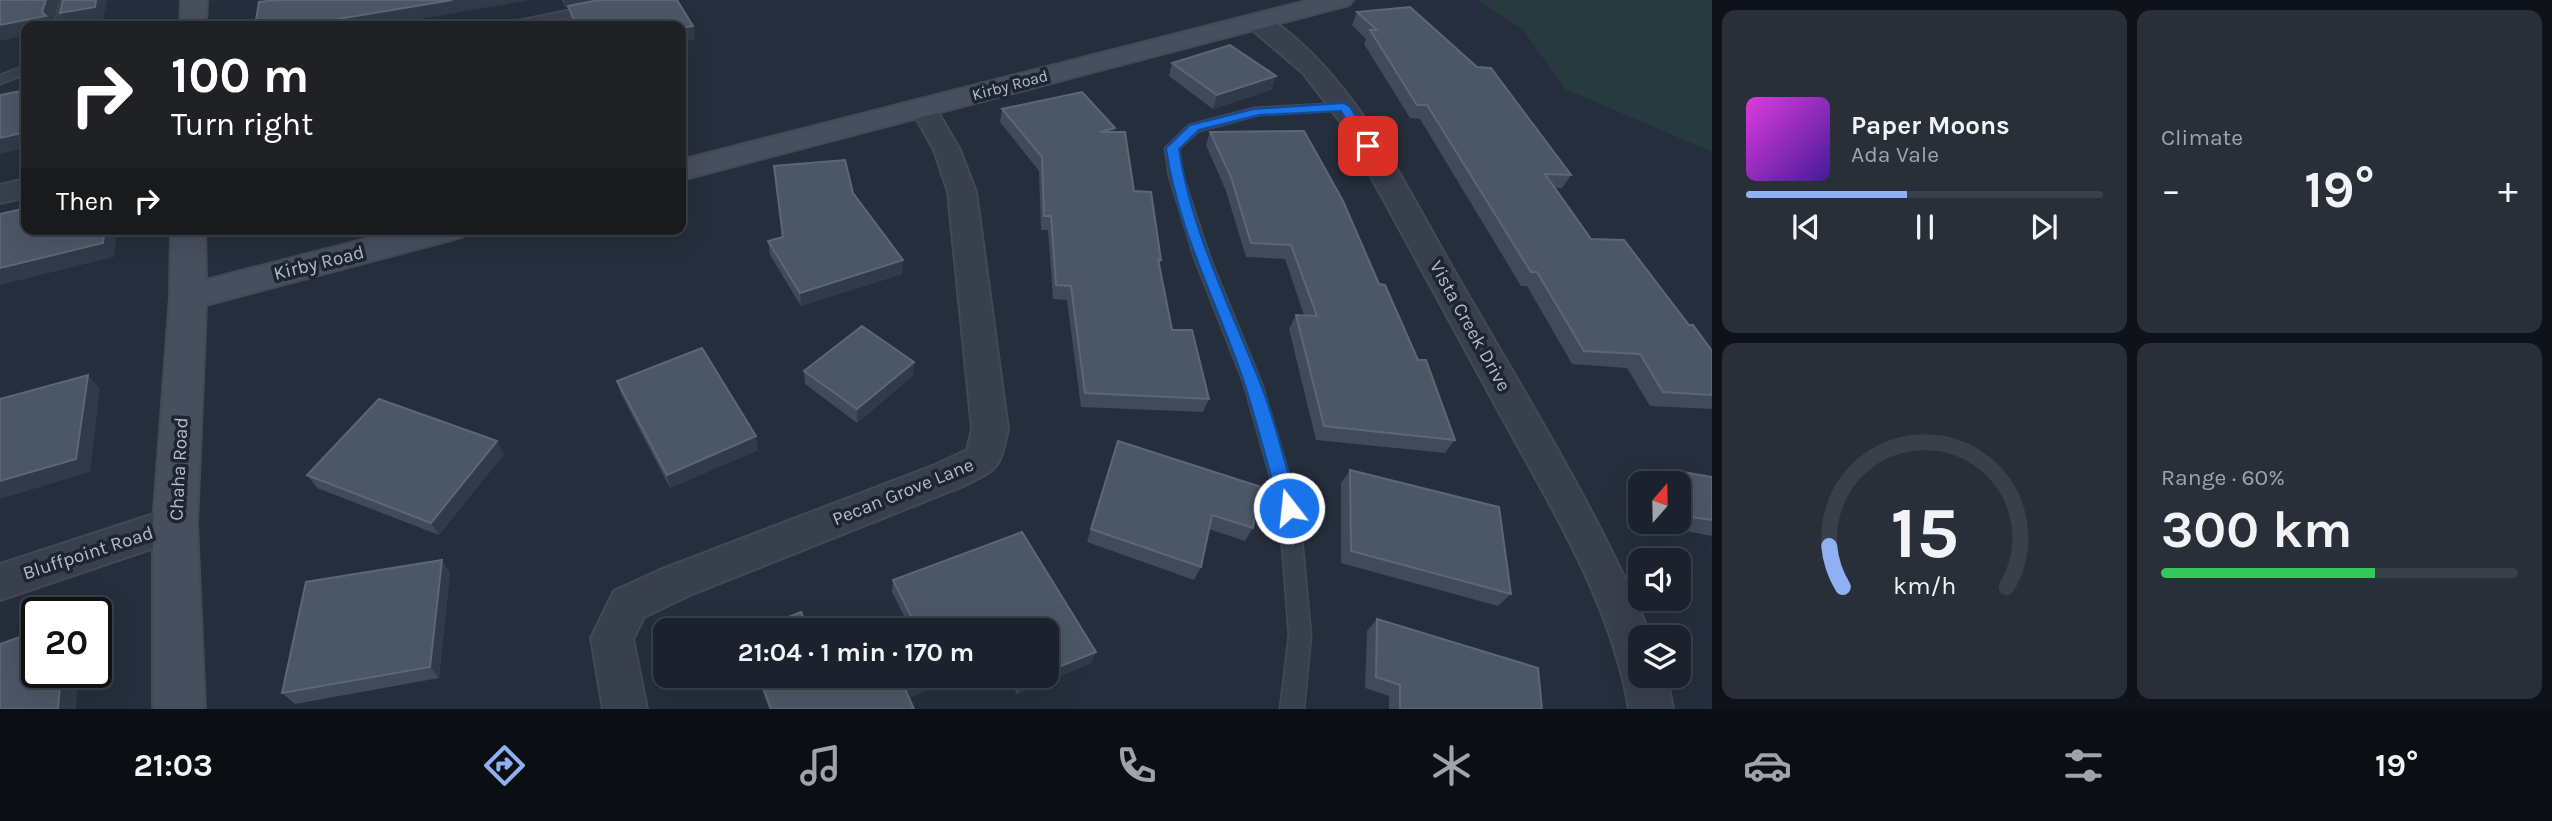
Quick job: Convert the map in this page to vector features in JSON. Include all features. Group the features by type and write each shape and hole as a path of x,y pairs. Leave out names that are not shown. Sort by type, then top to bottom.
{"street":[{"path":"193,21 194,0"},
{"name":"Kirby Road","path":"686,169 1340,0"},
{"name":"Vista Creek Drive","path":"1256,21 1299,53 1329,85 1344,107 1425,243 1564,495 1608,582 1628,632"},
{"name":"Pecan Grove Lane","path":"625,709 612,638 629,604 676,582 948,476 983,459 990,429 962,192 947,150 923,107"},
{"path":"0,194 21,189"},
{"name":"Chaha Road","path":"178,709 176,524 188,297 188,235"},
{"name":"Kirby Road","path":"188,297 427,235"},
{"name":"Bluffpoint Road","path":"0,582 176,524"},
{"path":"1647,688 1651,709"}],"lane":[{"path":"61,21 66,0"},
{"path":"534,21 637,0"},
{"path":"0,79 21,71"},
{"path":"1292,709 1300,635 1289,508 1253,384 1203,260 1176,176 1172,148 1195,128 1259,111 1344,107"}],"shaded area":[{"path":"1477,0 1712,0 1712,152 1565,89 1523,30"}],"building":[{"path":"0,0 46,0 42,12 46,16 0,25"},
{"path":"63,0 96,0 95,7 60,13"},
{"path":"452,0 339,21 256,21 259,2"},
{"path":"599,0 677,0 693,26 686,27 686,21 575,21 568,6"},
{"path":"1410,7 1477,67 1491,68 1571,175 1545,174 1591,239 1624,240 1689,325 1693,325 1712,351 1712,395 1663,392 1640,354 1584,351 1537,272 1531,272 1427,105 1417,105 1370,30 1377,30 1357,12"},
{"path":"1230,45 1276,76 1217,95 1172,63"},
{"path":"21,91 21,133 0,138 0,95"},
{"path":"1082,92 1115,128 1100,132 1125,132 1134,191 1151,192 1161,260 1158,259 1172,330 1192,330 1209,399 1085,393 1071,286 1056,285 1051,216 1044,216 1042,157 1002,109"},
{"path":"1304,131 1343,201 1379,284 1385,285 1418,360 1426,360 1455,440 1324,426 1296,315 1317,316 1291,245 1251,243 1231,177 1210,132"},
{"path":"845,160 853,193 903,260 800,293 768,241 783,237 774,166"},
{"path":"21,209 21,235 104,235 103,243 0,268 0,214"},
{"path":"862,326 914,362 857,409 804,371"},
{"path":"702,348 756,436 667,475 617,381"},
{"path":"88,375 76,459 0,481 0,399"},
{"path":"379,399 497,441 431,523 307,475"},
{"path":"1118,441 1261,487 1253,528 1212,515 1201,567 1091,529"},
{"path":"1350,470 1499,507 1511,594 1351,551"},
{"path":"1691,473 1712,477 1712,520 1691,517"},
{"path":"1022,532 1096,652 1059,667 1059,618 912,618 893,580"},
{"path":"442,560 430,667 282,693 306,582"},
{"path":"801,612 804,618 786,618"},
{"path":"1377,619 1538,668 1542,709 1400,709 1400,685 1376,677"},
{"path":"21,637 21,688 60,688 58,709 0,709 0,644"},
{"path":"763,688 908,688 905,689 914,709 771,709"}],"route":[{"path":"1289,508 1253,384 1203,260 1176,176 1172,148 1195,128 1259,111 1344,107 1368,146"}]}
